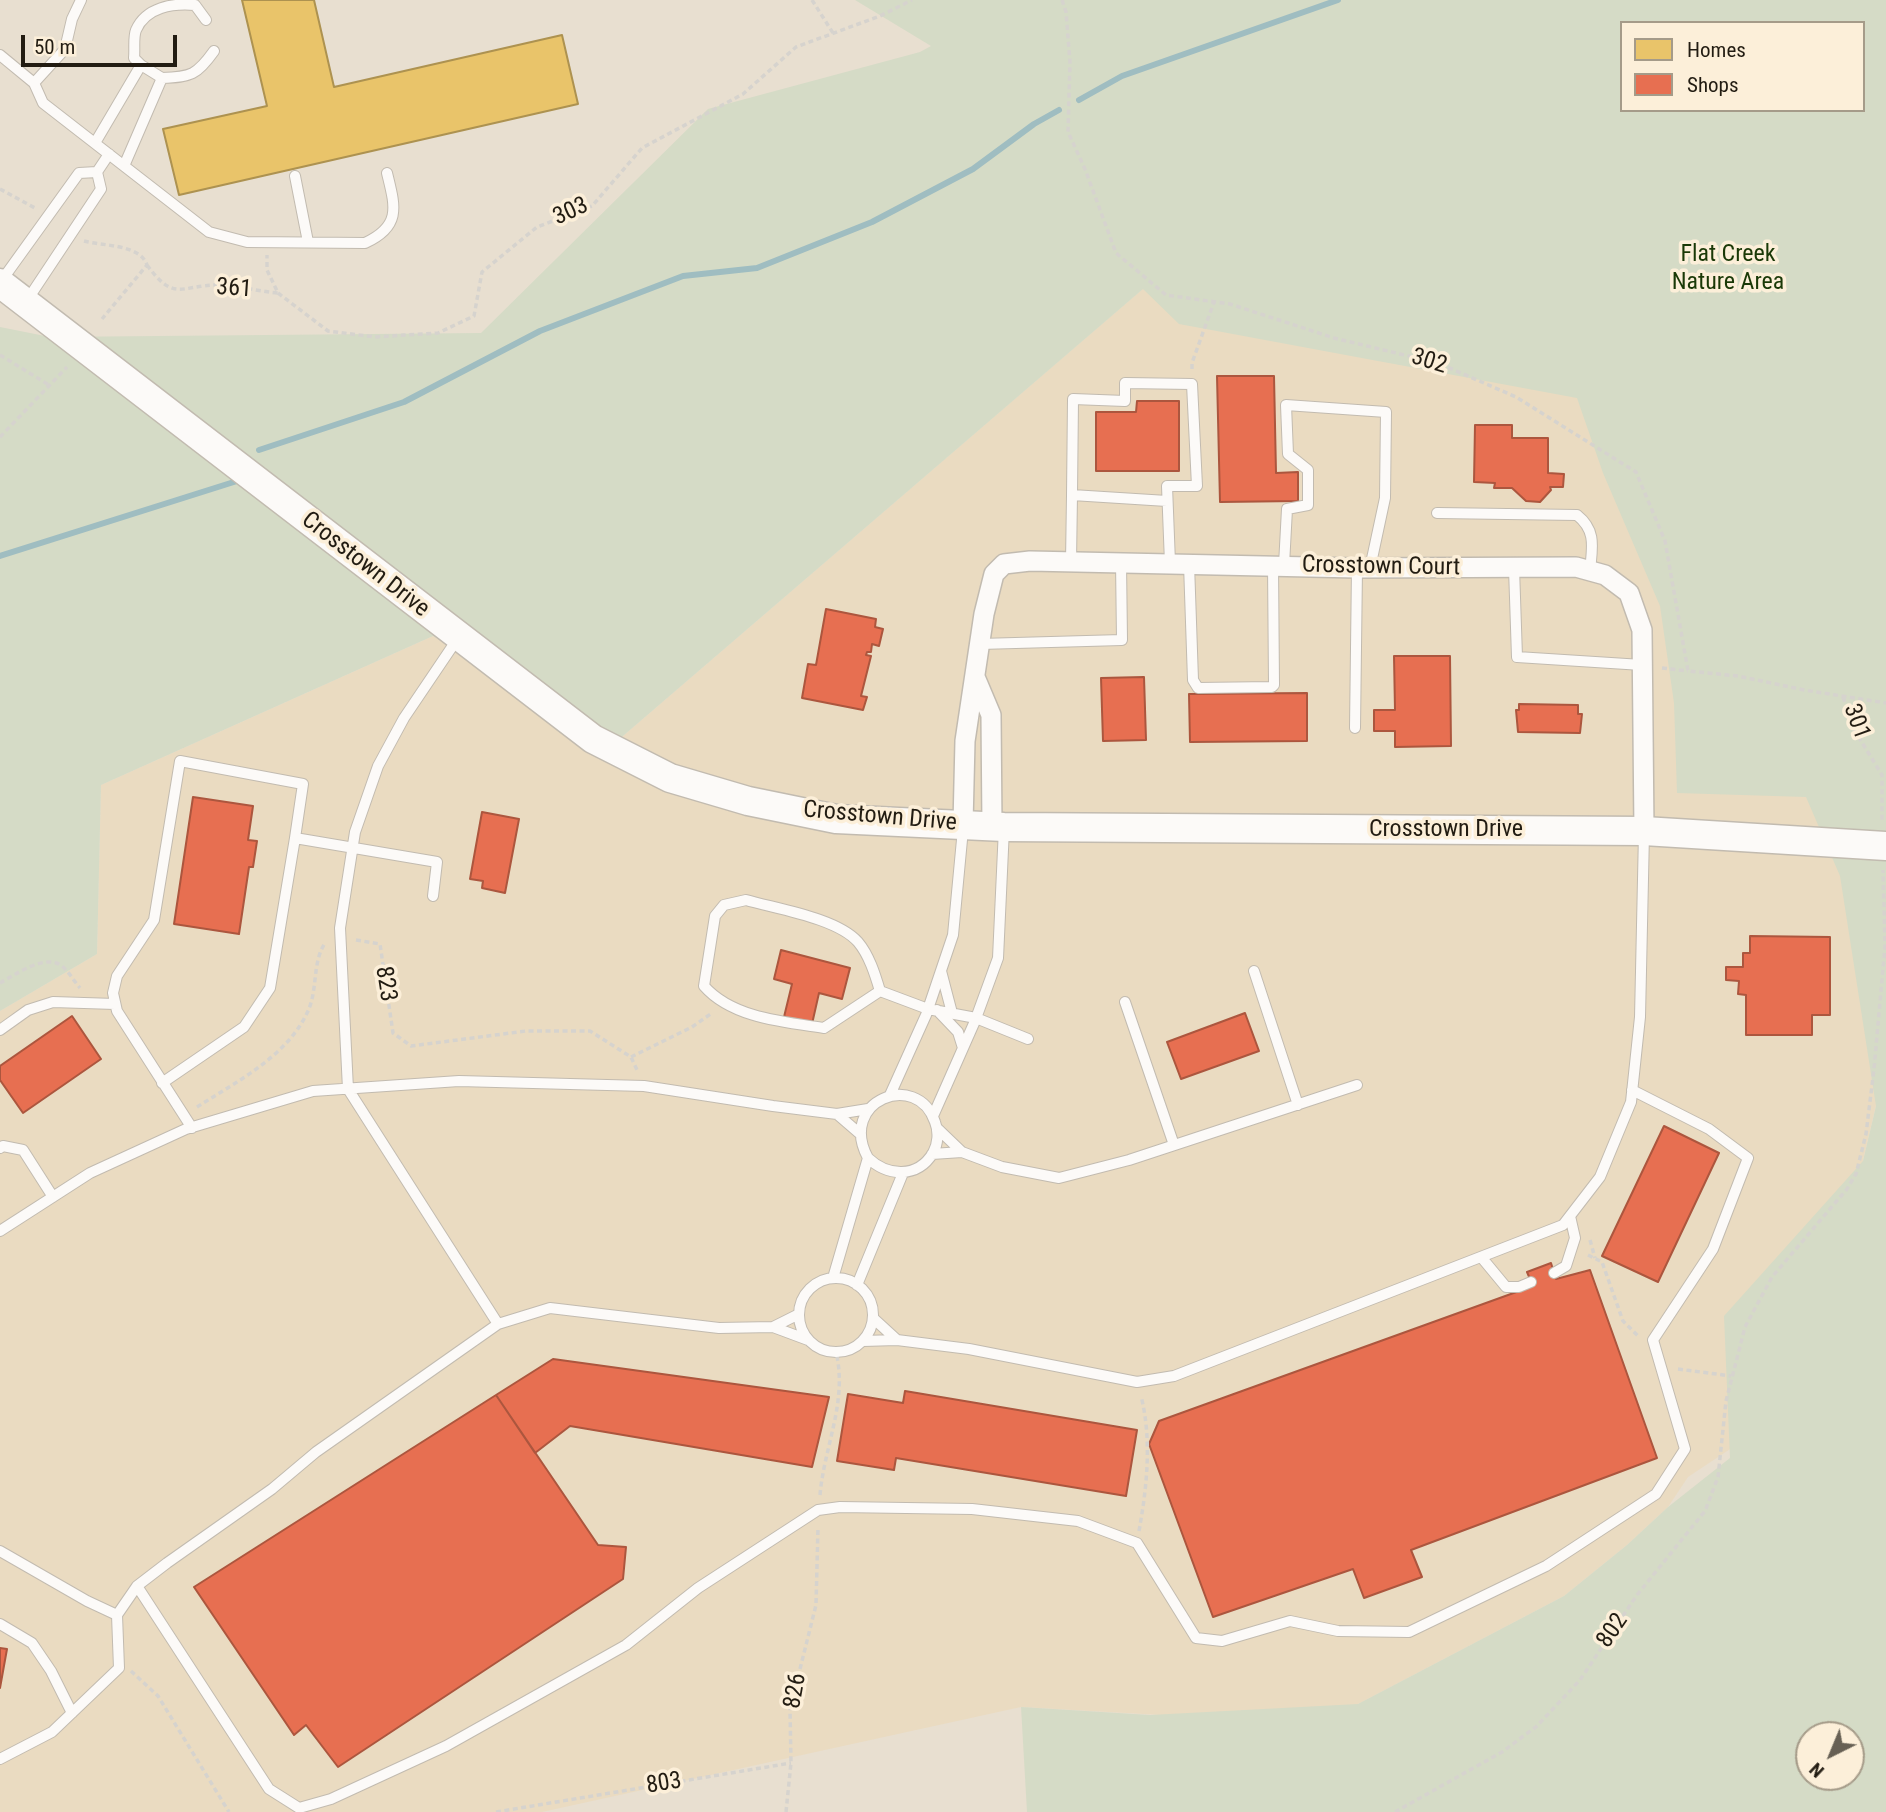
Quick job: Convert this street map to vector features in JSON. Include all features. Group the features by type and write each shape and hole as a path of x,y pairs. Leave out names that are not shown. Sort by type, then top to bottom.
{"street":[{"name":"Crosstown Drive","path":"0,282 593,740 670,778 748,801 836,819 998,827 1644,831 1884,846"},
{"name":"Crosstown Court","path":"963,824 965,741 994,574 1004,564 1030,561 1363,568 1576,567 1605,575 1629,593 1642,630 1644,831"},
{"path":"975,676 991,715 998,827"}],"lane":[{"path":"34,83 65,49 72,19 81,0"},
{"path":"206,20 194,2 174,3 149,13 135,30 134,58 162,78 189,77 203,66 214,51"},
{"path":"0,55 34,83 43,103 209,232 247,242 365,243 383,234 396,209 387,173"},
{"path":"95,143 141,65"},
{"path":"124,166 162,78"},
{"path":"0,282 79,173 97,172 110,155"},
{"path":"26,302 102,189 97,172"},
{"path":"295,176 308,242"},
{"path":"1071,562 1073,399 1125,401 1125,383 1192,384 1197,486 1167,486 1167,501 1180,564 1193,680 1198,688 1272,687 1279,565 1287,509 1308,505 1308,470 1289,454 1286,405 1386,412 1385,498 1363,568 1355,728"},
{"path":"1072,495 1167,501"},
{"path":"1437,513 1577,515 1588,524 1592,540 1590,571"},
{"path":"980,644 1122,639 1121,562"},
{"path":"1514,568 1517,657 1643,665"},
{"path":"458,638 404,718 378,766 355,832 340,937 348,1088 498,1324"},
{"path":"162,1083 244,1027 270,988 303,784 180,761 154,920 117,976 113,993 117,1011 162,1083 192,1128"},
{"path":"890,1096 933,1009 941,970 953,935 963,824"},
{"path":"933,1116 976,1018 998,958 998,827"},
{"path":"863,1341 897,1340 969,1349 1137,1382 1174,1376 1563,1225 1600,1177 1631,1102 1640,1017 1644,831"},
{"path":"295,838 437,862 433,896"},
{"path":"746,900 839,926 858,942 871,964 880,991 824,1028 777,1021 724,1004 704,986 715,916 724,905 746,900"},
{"path":"941,970 952,1013"},
{"path":"1254,971 1298,1105"},
{"path":"880,991 933,1009 976,1018 1028,1039"},
{"path":"0,1030 28,1010 53,1002 115,1004"},
{"path":"1125,1002 1174,1145"},
{"path":"933,1009 958,1032 963,1048"},
{"path":"0,1231 90,1173 192,1128 313,1091 459,1081 644,1086 837,1114 868,1109"},
{"path":"937,1128 962,1152 1002,1167 1059,1178 1174,1145 1357,1085"},
{"path":"137,1586 269,1789 299,1808 331,1799 446,1746 626,1646 698,1588 818,1510 840,1507 984,1510 1078,1521 1137,1543 1196,1638 1222,1641 1290,1621 1338,1631 1409,1632 1546,1566 1656,1494 1685,1449 1653,1340 1713,1249 1748,1158 1709,1129 1632,1090"},
{"path":"890,1096 915,1098 926,1105 937,1128 936,1146 932,1154 925,1163 903,1173 877,1167 861,1146 859,1133 868,1109 878,1100 890,1096"},
{"path":"837,1114 859,1133"},
{"path":"1,1145 23,1150 53,1197"},
{"path":"932,1154 962,1152"},
{"path":"833,1278 868,1158"},
{"path":"858,1285 903,1173"},
{"path":"1554,1273 1566,1266 1570,1255 1574,1238 1570,1216"},
{"path":"1482,1258 1506,1287 1519,1287 1531,1282"},
{"path":"0,1759 51,1732 119,1668 117,1615 137,1586 272,1489 316,1452 498,1324 550,1308 719,1328 773,1327 808,1340 826,1351 836,1352 855,1347 870,1331 872,1306 858,1285 846,1279 833,1278 822,1280 806,1294 799,1314 808,1340"},
{"path":"773,1327 799,1314"},
{"path":"873,1318 897,1340"},
{"path":"0,1551 86,1601 117,1615"},
{"path":"0,1624 32,1643 51,1671 72,1713"}],"path":[{"path":"812,0 833,33"},
{"name":"303","path":"278,293 327,331 374,337 438,333 474,317 482,272 537,227 592,206 642,148 743,94 796,47 880,16 912,0"},
{"name":"302","path":"1062,0 1066,12 1070,62 1068,132 1085,169 1116,253 1166,295 1230,304 1334,338 1438,363 1516,397 1636,472 1665,541 1688,671"},
{"path":"0,188 47,216"},
{"name":"361","path":"70,236 102,246 133,250 145,258 160,283 181,291 218,285 278,293"},
{"name":"361","path":"266,242 267,271 278,293"},
{"path":"102,319 147,265"},
{"path":"1192,384 1192,363 1214,302"},
{"path":"0,355 50,386"},
{"path":"0,437 67,367"},
{"path":"1643,665 1738,676 1843,697"},
{"name":"301","path":"1884,846 1882,775 1855,731 1843,697 1886,704"},
{"name":"802","path":"1395,1812 1502,1752 1537,1726 1580,1680 1637,1595 1705,1511 1718,1477 1731,1377 1745,1327 1772,1277 1847,1189 1856,1174 1866,1134 1885,946 1884,846"},
{"path":"184,1115 245,1077 277,1053 308,1012 315,985 317,959 324,943 340,937"},
{"name":"823","path":"340,937 380,944 393,1033 411,1046 526,1031 590,1031 631,1057"},
{"path":"0,983 34,966 51,962 61,965 93,1004"},
{"path":"644,1086 631,1057 692,1027 724,1004"},
{"path":"1588,1255 1602,1262 1623,1321 1659,1361 1677,1368 1731,1377"},
{"name":"826","path":"786,1812 791,1763 790,1709 816,1605 818,1510 836,1414 840,1369 836,1352"},
{"path":"1137,1382 1147,1419 1145,1498 1137,1543"},
{"path":"119,1668 130,1670 158,1696 229,1812"},
{"name":"803","path":"496,1812 791,1763"}],"shaded area":[{"path":"1216,226 1600,360 1886,762 1886,1063 1807,1398 1688,1477 1668,1507 1627,1545 1564,1596 1320,1724 1021,1707 542,1812 0,1812 0,1011 97,954 101,785 433,636 616,742"}],"green space":[{"name":"Flat Creek Nature Area","path":"855,0 1886,0 1886,1812 1027,1812 1021,1707 1150,1715 1358,1704 1564,1596 1730,1458 1724,1316 1863,1161 1876,1106 1840,876 1806,797 1677,793 1674,703 1660,606 1603,473 1577,398 1179,324 1143,289 616,742 433,636 101,785 97,954 0,1011 0,327 50,337 481,333 708,109 920,52 931,46"}],"building: Homes":[{"path":"242,0 314,0 334,87 562,35 578,104 179,195 163,129 267,106"}],"building: Shops":[{"path":"1217,376 1274,376 1276,473 1298,472 1298,501 1220,502"},
{"path":"1137,401 1179,401 1179,471 1096,471 1096,412 1136,412"},
{"path":"1475,425 1512,425 1512,438 1548,438 1548,473 1564,474 1563,487 1550,487 1551,490 1540,502 1526,501 1512,488 1494,488 1495,483 1474,482"},
{"path":"826,609 876,619 875,627 883,629 879,646 872,644 871,652 866,655 871,656 861,696 867,697 863,710 802,698 808,664 816,665"},
{"path":"1394,656 1450,656 1451,746 1395,747 1395,731 1374,731 1374,710 1395,710"},
{"path":"1144,677 1146,740 1103,741 1101,678"},
{"path":"1307,693 1307,741 1190,742 1189,694"},
{"path":"1519,704 1578,705 1578,714 1582,714 1580,733 1518,732 1516,710 1519,710"},
{"path":"193,797 253,806 248,840 257,841 253,867 249,867 239,934 174,924"},
{"path":"482,812 519,819 505,893 482,888 483,881 470,879"},
{"path":"1750,936 1830,937 1830,1015 1812,1015 1812,1035 1746,1035 1746,995 1738,994 1739,981 1726,980 1726,967 1743,967 1743,953 1750,953"},
{"path":"781,950 850,968 842,999 819,993 812,1024 784,1017 792,984 774,979"},
{"path":"1245,1013 1259,1051 1181,1079 1167,1042"},
{"path":"72,1016 101,1059 23,1113 0,1080 0,1066"},
{"path":"1664,1126 1719,1153 1658,1282 1602,1256"},
{"path":"1551,1263 1556,1279 1590,1270 1657,1458 1411,1550 1422,1577 1364,1598 1353,1569 1213,1617 1149,1444 1159,1421 1533,1286 1527,1272"},
{"path":"553,1359 829,1397 812,1467 570,1426 535,1453 496,1395"},
{"path":"905,1391 1137,1430 1126,1496 896,1458 894,1470 837,1461 848,1394 903,1403"},
{"path":"496,1395 598,1545 626,1547 623,1579 338,1767 306,1725 294,1735 194,1587"},
{"path":"0,1648 7,1649 0,1688"}],"waterway":[{"path":"1079,100 1122,76 1338,0"},
{"path":"259,450 404,402 540,331 683,276 757,268 872,222 973,169 1034,124 1059,110"},
{"path":"0,556 237,481"}]}
